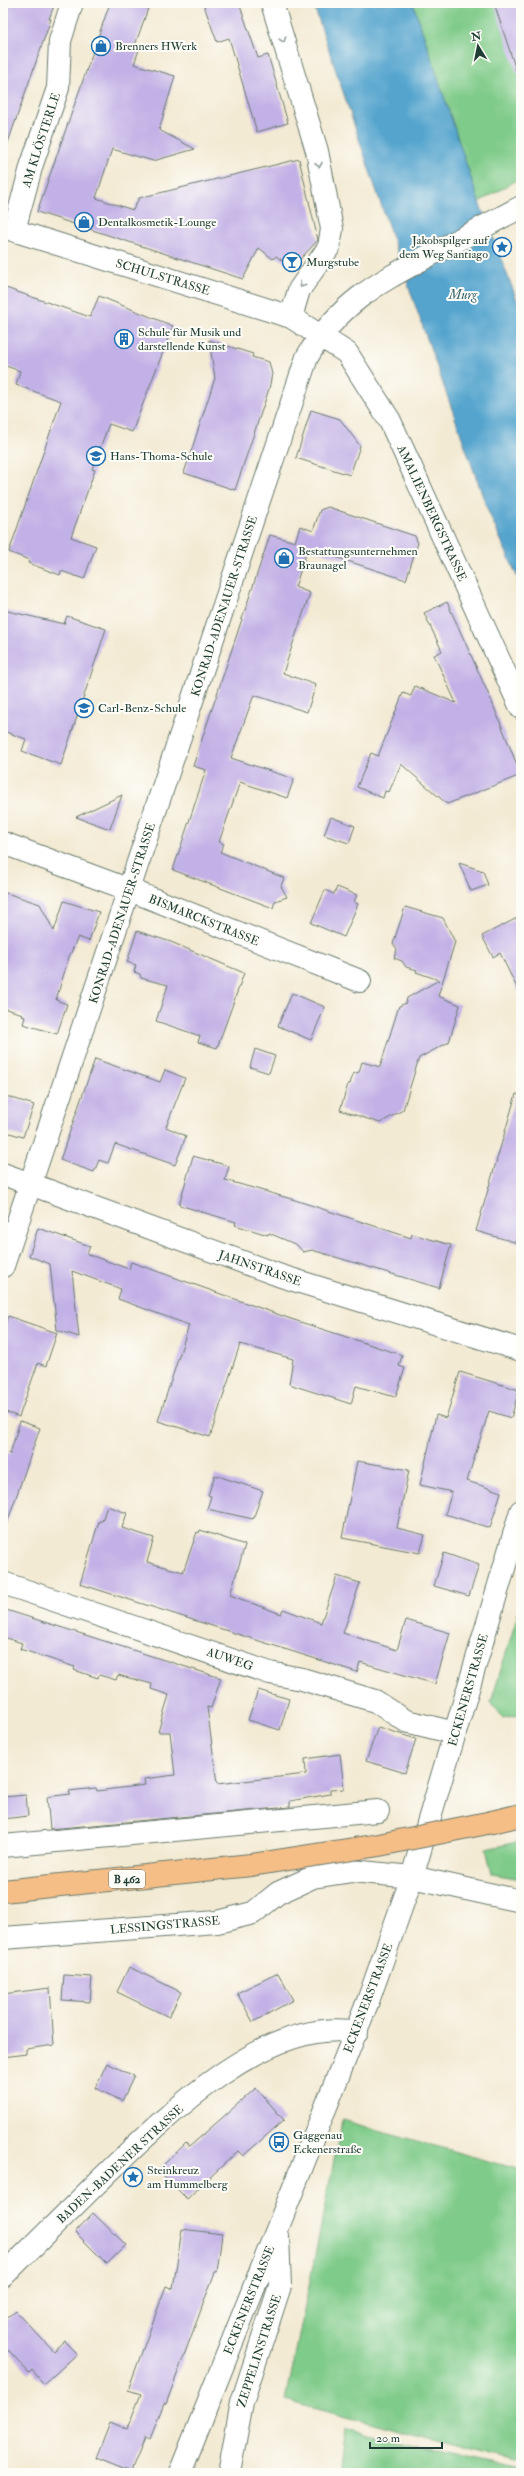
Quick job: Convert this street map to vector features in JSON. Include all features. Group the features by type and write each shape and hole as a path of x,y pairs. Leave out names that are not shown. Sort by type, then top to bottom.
{"main road":[{"name":"B 462","path":"3,1891 251,1865 379,1845 521,1815"}],"street":[{"name":"AM KLÖSTERLE","path":"8,229 58,88 60,41 72,3"},
{"path":"272,3 317,151 332,229 329,247 299,290 291,317"},
{"name":"KONRAD-ADENAUER-STRASSE","path":"3,1266 32,1184 307,357 319,336 344,310 373,286 521,207"},
{"name":"SCHULSTRASSE","path":"8,229 291,317 319,336"},
{"name":"AMALIENBERGSTRASSE","path":"319,336 347,353 380,403 521,708"},
{"name":"BISMARCKSTRASSE","path":"3,843 130,890 360,981"},
{"name":"JAHNSTRASSE","path":"3,1174 281,1276 521,1350"},
{"name":"ECKENERSTRASSE","path":"180,2473 357,2032 412,1877 521,1511"},
{"name":"AUWEG","path":"3,1583 270,1673 302,1678 375,1701 406,1721 456,1733"},
{"path":"3,1846 378,1811"},
{"name":"LESSINGSTRASSE","path":"3,1938 217,1922 253,1913 278,1893 313,1877 352,1871 412,1877 521,1901"},
{"name":"BADEN-BADENER STRASSE","path":"3,2276 164,2118 214,2078 267,2049 310,2032 338,2028 357,2032"},
{"name":"ZEPPELINSTRASSE","path":"229,2473 242,2402 280,2286 277,2229"}],"green space":[{"path":"413,3 521,3 521,178 479,202"},
{"path":"521,1604 521,1715 502,1718 491,1702"},
{"path":"521,1841 521,1879 492,1874 486,1849"},
{"path":"342,2120 521,2170 521,2463 286,2401"},
{"path":"345,2429 521,2470 521,2473 339,2473"}],"water":[{"name":"Murg","path":"313,3 413,3 479,202 521,310 521,585 488,511 413,299"}],"building":[{"path":"3,3 55,3 49,19 51,19 6,148 3,147"},
{"path":"110,3 150,3 134,48 139,50 134,64 175,76 159,130 195,149 153,161 112,149 96,198 133,210 139,198 299,159 318,240 292,268 276,256 273,259 259,248 243,279 37,212"},
{"path":"203,3 239,3 258,58 268,55 288,123 257,132 229,38 217,42"},
{"path":"494,3 521,3 521,73 517,73"},
{"path":"3,287 90,317 99,296 173,326 132,432 109,424 92,469 95,470 71,537 96,546 84,579 61,571 60,575 28,563 29,560 9,552 61,401 16,385 20,371 3,365"},
{"path":"209,340 253,354 252,357 269,362 272,374 269,389 235,490 184,473 215,378"},
{"path":"311,410 340,419 360,446 350,475 296,458"},
{"path":"328,507 415,536 418,543 406,580 308,548 295,587 310,593 283,673 316,685 307,712 254,695 231,758 294,779 287,798 240,782 219,842 224,844 220,852 284,878 281,886 287,897 275,901 273,908 173,870 206,770 193,766 270,535 295,542 300,526 313,531 320,510"},
{"path":"447,602 492,702 521,775 447,804 401,764 389,792 385,791 383,798 357,787 371,753 378,756 403,693 411,696 415,686 456,703 434,655 442,651 424,613"},
{"path":"3,610 64,624 67,616 106,629 61,765 22,751 26,739 3,731"},
{"path":"122,795 110,829 76,817"},
{"path":"331,817 355,826 349,843 324,835"},
{"path":"459,863 483,871 488,885 471,891"},
{"path":"337,887 357,895 354,902 358,904 344,937 311,923 325,890 334,894"},
{"path":"3,892 40,904 54,931 64,901 99,912 89,941 78,937 69,957 56,1000 67,1004 57,1034 23,1024 25,1017 22,1016 23,1014 3,1008"},
{"path":"405,907 443,918 455,942 438,996 460,1005 449,1042 419,1058 403,1110 380,1123 340,1110 348,1084 350,1084 353,1074 359,1072 362,1062 380,1067 399,1006 406,1003 407,998 439,980 416,972 417,970 406,967 402,961 394,958 397,949 393,944"},
{"path":"521,916 521,996 500,953 493,957 482,936"},
{"path":"137,931 171,942 244,973 217,1048 198,1042 200,1036 156,1021 168,985 141,978 140,974 134,972 136,965 127,962"},
{"path":"292,993 325,1007 311,1040 278,1026"},
{"path":"255,1049 275,1056 269,1073 250,1067"},
{"path":"95,1059 160,1082 165,1070 185,1078 166,1127 186,1136 175,1165 115,1144 108,1163 99,1160 94,1172 60,1160"},
{"path":"516,1094 521,1095 521,1244 476,1231"},
{"path":"3,1095 34,1105 23,1137 3,1131"},
{"path":"193,1156 229,1166 225,1180 295,1200 411,1238 412,1234 451,1245 439,1288 312,1250 303,1252 297,1245 269,1233 268,1235 235,1225 236,1222 179,1205"},
{"path":"38,1228 90,1246 87,1254 129,1269 131,1262 291,1319 402,1355 399,1366 405,1368 395,1397 356,1386 351,1404 289,1384 293,1359 240,1344 210,1437 158,1421 189,1325 118,1299 121,1289 72,1271 79,1337 57,1330 50,1264 29,1256"},
{"path":"8,1316 57,1333 46,1366 38,1363 19,1417 3,1411 3,1330"},
{"path":"460,1372 519,1390 511,1418 489,1411 467,1481 501,1492 490,1528 445,1514 452,1492 420,1485 436,1415 446,1418"},
{"path":"20,1421 40,1428 7,1523 3,1523 3,1451 10,1454"},
{"path":"357,1461 409,1470 397,1528 425,1535 420,1553 342,1538"},
{"path":"215,1475 263,1491 253,1519 207,1509 211,1496 208,1495"},
{"path":"107,1506 127,1513 122,1528 154,1538 147,1562 183,1572 197,1532 199,1533 200,1530 245,1545 230,1595 281,1614 283,1609 321,1623 337,1576 360,1583 343,1633 397,1650 406,1620 450,1633 435,1684 360,1662 357,1672 80,1584 99,1521 102,1521"},
{"path":"444,1553 479,1565 469,1596 434,1586"},
{"path":"3,1609 221,1678 211,1708 207,1707 217,1784 306,1774 305,1759 340,1754 344,1789 330,1790 330,1794 290,1801 290,1807 50,1829 47,1797 70,1794 69,1791 96,1788 97,1791 145,1785 144,1779 175,1775 170,1732 158,1732 169,1695 151,1689 152,1684 118,1675 116,1680 99,1675 98,1678 74,1670 75,1667 20,1649 22,1643 3,1637"},
{"path":"258,1690 289,1699 280,1730 248,1720"},
{"path":"378,1727 416,1739 405,1773 366,1761"},
{"path":"26,1795 28,1816 3,1819 3,1797"},
{"path":"129,1967 181,1992 169,2017 117,1992"},
{"path":"278,1973 293,2000 253,2022 237,1993"},
{"path":"64,1975 92,1977 90,2002 62,2000"},
{"path":"50,1988 54,2045 26,2049 26,2054 3,2057 3,1994"},
{"path":"107,2063 134,2076 122,2101 95,2088"},
{"path":"256,2088 284,2120 243,2156 238,2151 187,2199 158,2170 186,2143 189,2147"},
{"path":"93,2213 126,2245 107,2264 75,2232"},
{"path":"182,2229 222,2234 217,2272 215,2272 166,2404 164,2403 150,2439 145,2437 131,2472 96,2458 110,2422 127,2429 141,2394 128,2390 166,2286 173,2289"},
{"path":"16,2311 53,2351 64,2341 77,2354 44,2384 32,2370 29,2373 3,2344 3,2322"}],"place":[{"name":"Brenners HWerk","path":"101,46"},
{"name":"Dentalkosmetik-Lounge","path":"84,222"},
{"name":"Jakobspilger auf dem Weg Santiago","path":"502,247"},
{"name":"Murgstube","path":"292,262"},
{"name":"Schule für Musik und darstellende Kunst","path":"124,339"},
{"name":"Hans-Thoma-Schule","path":"96,456"},
{"name":"Bestattungsunternehmen Braunagel","path":"284,558"},
{"name":"Carl-Benz-Schule","path":"84,708"},
{"name":"Gaggenau Eckenerstraße","path":"279,2142"},
{"name":"Steinkreuz am Hummelberg","path":"133,2177"}]}
